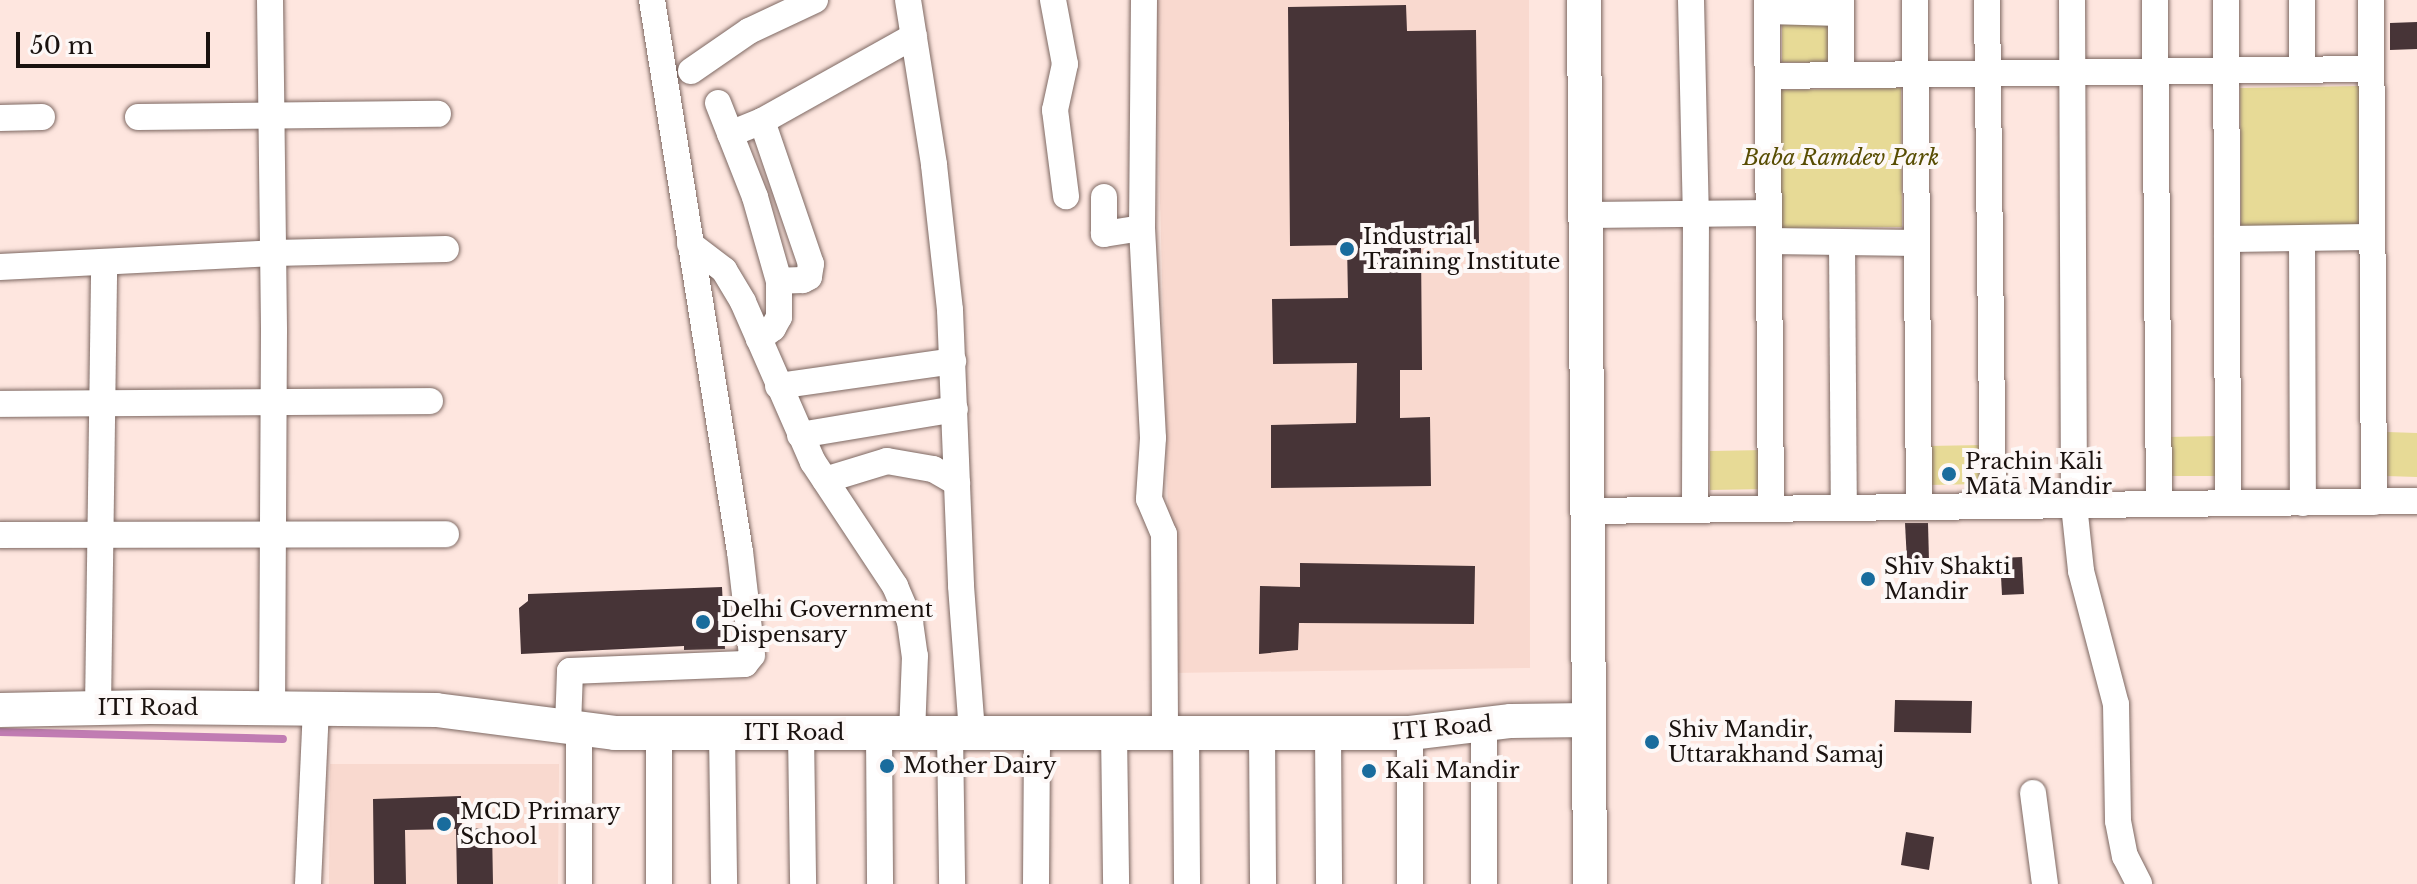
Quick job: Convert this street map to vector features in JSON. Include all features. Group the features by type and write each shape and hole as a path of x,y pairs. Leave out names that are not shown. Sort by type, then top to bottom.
{"street":[{"path":"270,0 274,253 272,708"},
{"path":"579,884 570,671 730,665 751,661 740,552 652,0"},
{"path":"691,71 749,31 815,0"},
{"path":"908,0 934,165 953,361 961,733 952,884"},
{"path":"1053,0 1065,64 1055,110 1066,196"},
{"path":"1144,0 1142,228 1153,438 1149,499 1164,534 1165,618 1187,884"},
{"path":"1584,0 1588,215 1586,511 1590,884"},
{"path":"1691,0 1696,213 1695,510"},
{"path":"1915,0 1919,507"},
{"path":"1987,0 1993,506"},
{"path":"2072,0 2074,505 2081,571 2116,704 2118,821 2125,856 2139,884"},
{"path":"2155,0 2159,504"},
{"path":"2226,0 2228,503"},
{"path":"2302,0 2302,70"},
{"path":"2371,0 2374,502"},
{"path":"1771,509 1767,5 1841,6 1841,75"},
{"path":"730,134 762,121 914,36"},
{"path":"1768,76 2371,69"},
{"path":"718,103 755,197 779,281 779,317 773,328 759,339"},
{"path":"138,117 438,114"},
{"path":"0,118 42,117"},
{"path":"762,121 811,264 809,277 779,281"},
{"path":"1104,197 1104,234 1142,228"},
{"path":"1588,215 1769,213"},
{"path":"2227,239 2372,237"},
{"path":"2302,238 2303,503"},
{"path":"1769,241 1917,243"},
{"path":"1842,243 1844,508"},
{"path":"690,244 712,257 724,270 743,302 800,435 825,480 895,586 910,622 915,656 896,733 880,884"},
{"path":"0,267 274,253 446,249"},
{"path":"98,708 104,263"},
{"path":"778,386 953,361"},
{"path":"0,404 430,401"},
{"path":"800,435 955,409"},
{"path":"825,480 887,461 933,469 957,483"},
{"path":"1586,511 2417,501"},
{"path":"0,535 446,534"},
{"path":"308,884 316,709"},
{"name":"ITI Road","path":"0,710 436,710 573,727 659,733 1410,733 1484,727 1511,721 1589,720"},
{"path":"1484,727 1484,884"},
{"path":"659,733 659,884"},
{"path":"722,733 724,884"},
{"path":"801,733 803,884"},
{"path":"1036,884 1037,733"},
{"path":"1114,733 1116,884"},
{"path":"1262,733 1263,884"},
{"path":"1328,733 1329,884"},
{"path":"1410,733 1410,884"},
{"path":"2033,793 2045,884"}],"shaded area":[{"name":"Industrial Training Institute","path":"1155,0 1529,0 1530,668 1172,673"},
{"name":"MCD Primary School","path":"330,764 559,764 558,884 329,884"}],"green space":[{"path":"1782,21 1832,22 1832,63 1782,62"},
{"path":"2361,86 2362,225 2241,227 2240,88"},
{"name":"Baba Ramdev Park","path":"1901,88 1902,227 1781,228 1780,90"},
{"path":"2387,432 2417,433 2417,477 2386,476"},
{"path":"2221,436 2221,476 2166,476 2165,437"},
{"path":"1983,445 1983,484 1928,485 1928,446"},
{"path":"1765,450 1765,489 1710,490 1710,451"}],"building":[{"path":"1406,5 1407,31 1476,30 1479,243 1421,244 1422,370 1400,370 1400,418 1430,417 1431,486 1271,488 1271,425 1356,423 1357,363 1273,364 1272,299 1348,298 1347,245 1290,246 1288,7"},
{"path":"2417,22 2417,49 2390,50 2390,23"},
{"path":"1905,523 1928,523 1929,561 1907,562"},
{"path":"2022,557 2024,594 2002,595 2000,558"},
{"path":"1300,563 1475,566 1474,624 1299,623 1298,650 1259,654 1260,586 1300,587"},
{"path":"722,587 725,649 684,650 684,646 521,654 519,608 528,601 528,594"},
{"path":"1895,700 1972,701 1971,733 1894,732"},
{"path":"461,796 462,829 492,828 493,884 457,884 456,829 405,830 406,884 374,884 373,799"},
{"path":"1906,832 1934,837 1929,870 1901,865"}],"waterway":[{"path":"0,732 283,739"}],"place":[{"name":"Industrial Training Institute","path":"1347,249"},
{"name":"Prachin Kāli Mātā Mandir","path":"1949,474"},
{"name":"Shiv Shakti Mandir","path":"1868,579"},
{"name":"Delhi Government Dispensary","path":"703,622"},
{"name":"Shiv Mandir, Uttarakhand Samaj","path":"1652,742"},
{"name":"Mother Dairy","path":"887,766"},
{"name":"Kali Mandir","path":"1369,771"},
{"name":"MCD Primary School","path":"444,824"}]}
